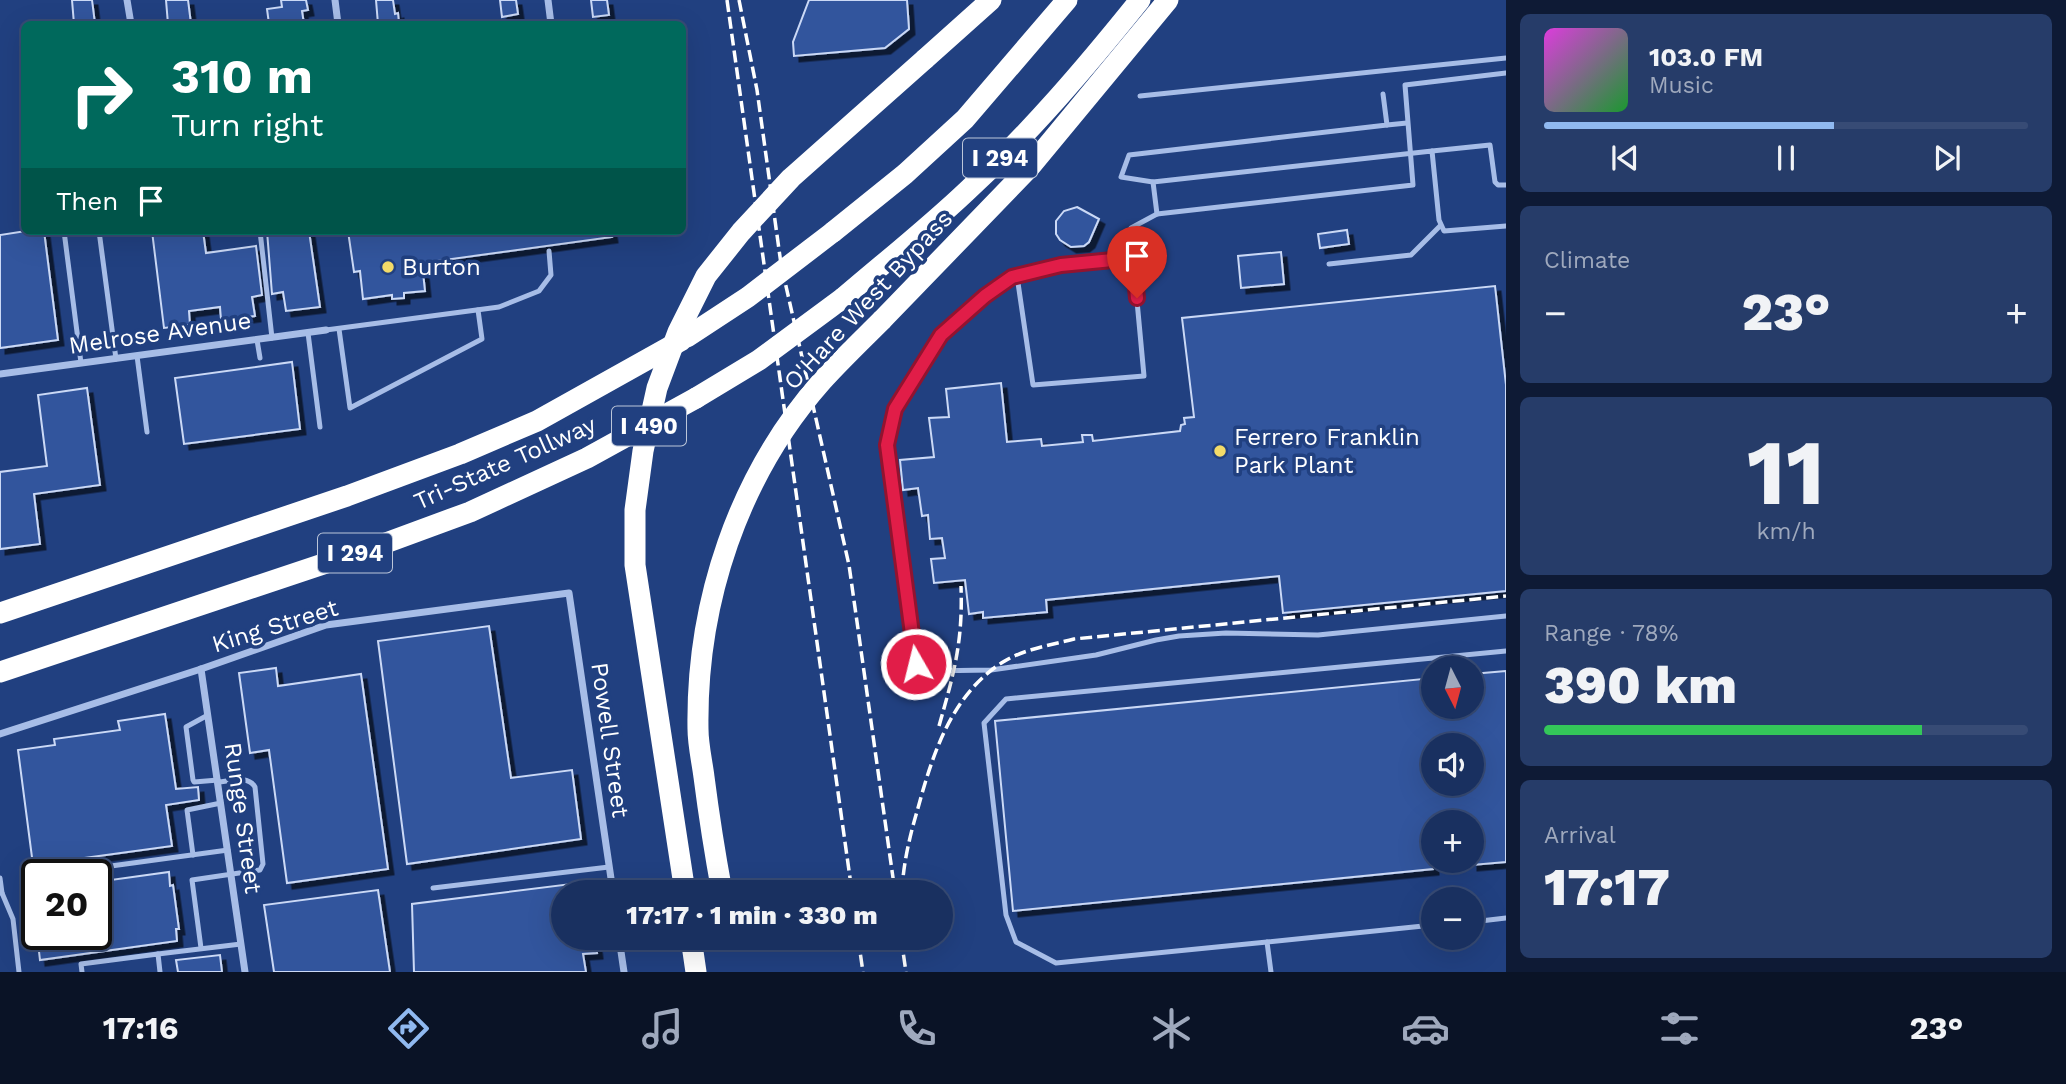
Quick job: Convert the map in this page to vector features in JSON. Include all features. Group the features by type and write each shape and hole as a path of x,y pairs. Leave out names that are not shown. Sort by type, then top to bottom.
{"highway":[{"name":"I 490","path":"683,880 635,565 635,510 643,450 657,388 678,332 706,276 741,232 791,178 991,0"},
{"name":"Tri-State Tollway","path":"0,613 347,496 460,454 537,421 687,337 748,297 905,174 964,118 1066,0"},
{"name":"Tri-State Tollway","path":"0,672 383,544 470,512 587,458 696,398 759,360 843,298 968,190 1039,118 1140,0"},
{"name":"O'Hare West Bypass","path":"720,880 698,731 704,633 723,552 744,503 771,451 821,382 1029,168 1168,0"},
{"path":"693,950 696,972"}],"street":[{"path":"127,0 130,21"},
{"path":"335,0 338,21"},
{"path":"548,0 551,21"},
{"name":"Melrose Avenue","path":"0,374 326,330"},
{"name":"King Street","path":"0,734 326,625 569,593"},
{"name":"Powell Street","path":"569,593 611,880"},
{"name":"Runge Street","path":"201,669 245,972"},
{"path":"621,950 624,972"}],"lane":[{"path":"1140,96 1506,58"},
{"path":"1017,276 1033,385 1144,376 1131,228 1157,214 1413,185 1405,85 1506,73"},
{"path":"1383,94 1387,125"},
{"path":"1407,123 1129,155 1121,177 1153,182 1490,145 1495,182 1498,185 1506,185"},
{"path":"1432,151 1440,226 1451,231 1506,226"},
{"path":"1153,182 1157,214"},
{"path":"1329,264 1411,255 1440,226"},
{"path":"65,235 81,363"},
{"path":"100,235 116,359"},
{"path":"260,235 272,338"},
{"path":"326,330 499,307 540,292 551,275 549,251"},
{"path":"1133,258 1061,265 1017,276 985,296 941,335 895,409 887,445 916,664 922,669 955,672 1025,666 1096,655 1156,640 1193,635 1318,635 1506,616"},
{"path":"339,329 350,408 482,339 478,310"},
{"path":"309,333 320,427"},
{"path":"257,340 260,358"},
{"path":"136,356 146,432"},
{"path":"1421,926 1056,963 1016,942 1006,915 984,723 1006,699 1506,651"},
{"path":"201,948 192,880 260,870 263,864 255,787 252,782 247,779 192,780 186,727 208,715"},
{"path":"193,855 187,810 221,803"},
{"path":"112,866 228,850"},
{"path":"433,888 609,867"},
{"path":"0,878 1,893 13,919 19,972"},
{"path":"1484,921 1506,918"},
{"path":"1267,942 1271,972"},
{"path":"82,972 81,964 241,944"},
{"path":"158,954 160,972"}],"building":[{"path":"72,0 92,0 95,21 74,21"},
{"path":"166,0 188,0 191,21 168,21"},
{"path":"281,0 306,0 308,10 302,11 304,21 269,21 267,9 282,7"},
{"path":"376,0 393,0 399,21 378,21"},
{"path":"500,0 516,0 518,14 502,17"},
{"path":"591,0 607,0 609,15 593,17"},
{"path":"809,0 907,0 909,29 885,48 794,56 793,42"},
{"path":"1077,207 1099,219 1089,242 1084,246 1071,247 1056,234 1056,221 1064,211"},
{"path":"1347,230 1349,244 1320,248 1318,234"},
{"path":"21,232 21,235 45,235 58,340 0,348 0,235"},
{"path":"152,235 204,235 206,253 256,246 262,295 252,297 255,316 221,320 220,307 189,311 190,325 164,328"},
{"path":"267,235 310,235 320,307 286,311 283,292 272,294"},
{"name":"Burton","path":"349,235 612,237 422,263 425,291 404,293 404,298 392,299 392,295 363,299 360,271 354,272"},
{"path":"1281,252 1284,284 1241,288 1238,256"},
{"name":"Ferrero Franklin Park Plant","path":"1495,286 1506,385 1506,591 1283,613 1279,576 1046,600 1047,612 983,618 983,612 969,614 965,580 934,583 931,559 945,558 942,538 930,539 928,515 922,516 918,488 903,490 900,460 934,457 929,418 949,417 946,389 1001,383 1007,442 1041,439 1042,446 1083,442 1082,435 1092,435 1093,441 1180,431 1181,425 1185,424 1184,418 1194,417 1182,318"},
{"path":"292,362 300,429 184,444 175,378"},
{"path":"87,388 100,485 34,494 40,544 0,549 0,472 47,466 38,395"},
{"path":"489,626 511,778 572,770 581,839 407,864 378,641"},
{"path":"276,668 278,686 361,674 388,869 287,883 269,750 250,753 239,673"},
{"path":"1506,671 1506,862 1484,864 1484,810 1421,810 1421,870 1013,911 995,721 1421,679 1421,719 1484,719 1484,673"},
{"path":"165,714 176,789 198,787 199,800 166,805 172,846 77,859 32,859 18,750 55,745 54,739 120,730 118,721"},
{"path":"169,872 179,929 176,929 177,941 40,960 39,950 112,950 112,880"},
{"path":"551,887 551,950 597,950 597,953 583,954 586,972 414,972 412,904"},
{"path":"378,890 390,972 274,972 264,905"},
{"path":"220,955 222,972 178,972 176,960"}],"railway":[{"path":"727,0 850,880"},
{"path":"739,0 757,90 781,264 849,565 893,880"},
{"path":"939,726 956,657 961,624 961,586"},
{"path":"903,880 915,818 930,766 947,726 970,691 985,675 1011,658 1074,639 1506,596"},
{"path":"860,950 863,972"},
{"path":"903,950 906,972"}],"place":[{"name":"Burton","path":"388,267"},
{"name":"Ferrero Franklin Park Plant","path":"1220,451"}],"route":[{"path":"916,664 887,445 895,409 941,335 985,296 1012,277 1061,265 1133,258 1137,298"}]}
